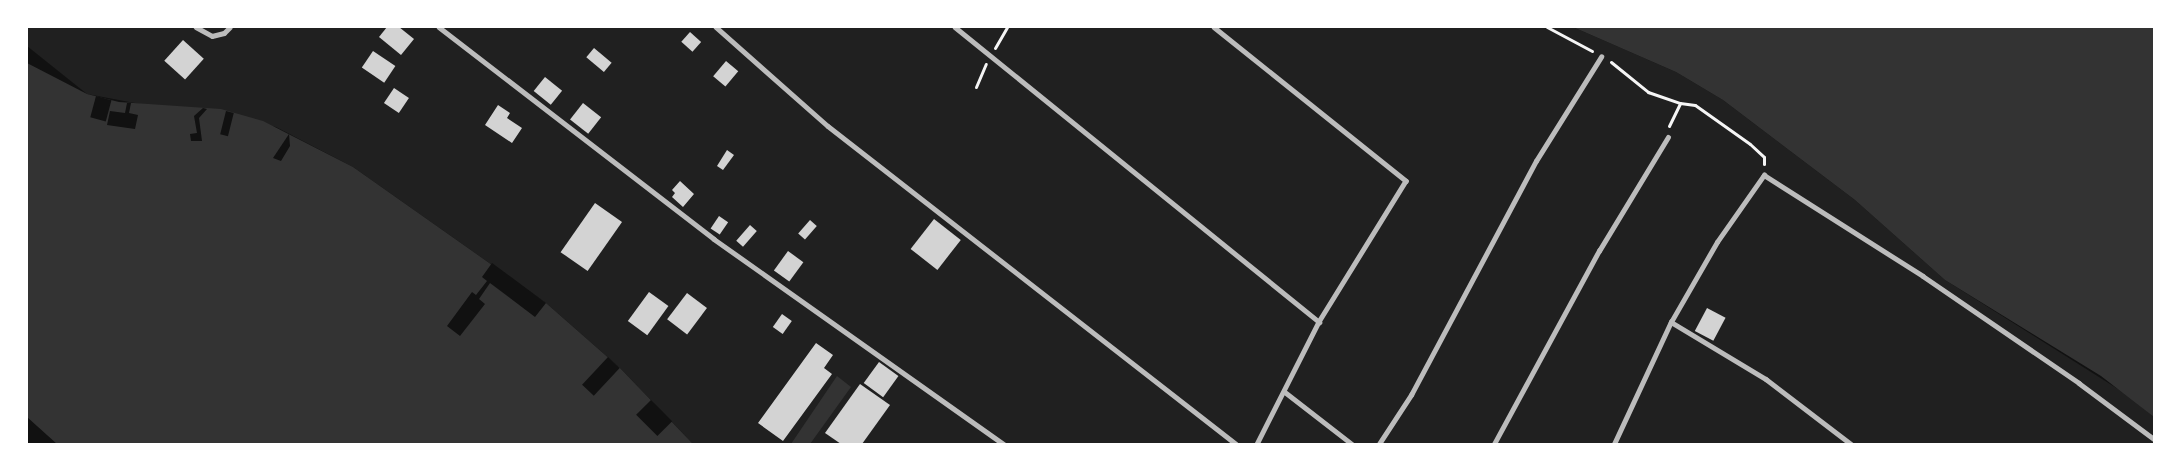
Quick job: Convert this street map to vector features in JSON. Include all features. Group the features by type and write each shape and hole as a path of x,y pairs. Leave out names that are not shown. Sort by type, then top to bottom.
{"lane":[{"path":"196,27 212,36 224,33 230,27"},
{"path":"440,27 714,238 1004,444"},
{"path":"716,27 828,126 1236,444"},
{"path":"955,27 1320,322"},
{"path":"1214,27 1406,181 1320,322 1257,444"},
{"path":"1379,444 1411,395 1536,161 1601,57"},
{"path":"1494,444 1599,251 1668,136"},
{"path":"1623,444 1615,442 1671,322 1717,242 1764,174 1923,276 2079,382 2154,440"},
{"path":"1671,322 1766,379 1851,444"},
{"path":"1285,392 1352,444"}],"path":[{"path":"1547,27 1601,57 1648,92 1680,103 1695,105 1750,144 1764,157 1764,174"},
{"path":"1668,136 1680,103"}],"shaded area":[{"path":"27,27 1573,27 1676,72 1723,100 1855,200 1945,280 2129,396 2154,417 2154,444 693,444 620,368 546,303 353,167 276,127 195,108 156,107 87,94 27,46"},
{"path":"1573,27 2154,27 2154,417 2101,376 1945,280 1855,200 1723,100 1676,72"},
{"path":"27,63 87,94 119,102 221,109 263,121 353,167 546,303 620,368 693,444 57,444 27,417"},
{"path":"837,376 851,387 810,444 791,444"}],"pier":[{"path":"96,96 111,100 106,121 90,117"},
{"path":"127,103 131,103 129,113 138,115 135,129 107,125 110,111 125,113"},
{"path":"203,108 207,109 199,118 202,141 191,141 190,134 197,133 194,116"},
{"path":"226,111 234,113 228,136 220,134"},
{"path":"289,134 290,146 281,161 273,158"},
{"path":"492,263 546,303 535,317 490,283 479,299 485,304 460,336 447,326 472,292 476,295 487,281 482,277"},
{"path":"608,357 620,368 594,396 582,385"},
{"path":"651,400 672,421 657,436 636,415"}],"building":[{"path":"387,27 399,27 414,39 401,55 379,37"},
{"path":"690,32 701,42 692,52 681,42"},
{"path":"183,40 204,59 185,80 164,61"},
{"path":"594,48 612,63 604,72 586,57"},
{"path":"373,51 395,66 384,83 362,68"},
{"path":"726,61 738,71 725,87 713,76"},
{"path":"545,77 562,91 551,105 534,91"},
{"path":"394,88 409,98 399,113 384,103"},
{"path":"583,103 601,117 588,134 570,120"},
{"path":"498,105 510,113 507,118 522,128 512,143 485,125"},
{"path":"727,150 734,155 723,170 717,166"},
{"path":"680,181 694,194 683,207 672,197 675,193 672,190"},
{"path":"595,203 622,222 588,271 561,252"},
{"path":"719,216 728,222 720,235 711,228"},
{"path":"934,219 961,240 937,270 911,249"},
{"path":"810,220 817,226 805,239 798,234"},
{"path":"750,225 757,231 743,247 736,241"},
{"path":"788,251 803,262 789,282 774,270"},
{"path":"649,292 668,306 647,335 628,321"},
{"path":"687,293 707,308 687,334 667,319"},
{"path":"1707,308 1726,318 1713,341 1695,331"},
{"path":"782,314 792,321 783,334 773,327"},
{"path":"816,343 833,355 824,368 832,374 783,441 758,423"},
{"path":"879,362 898,376 883,397 864,383"},
{"path":"860,384 890,405 862,444 841,444 825,433"}]}
